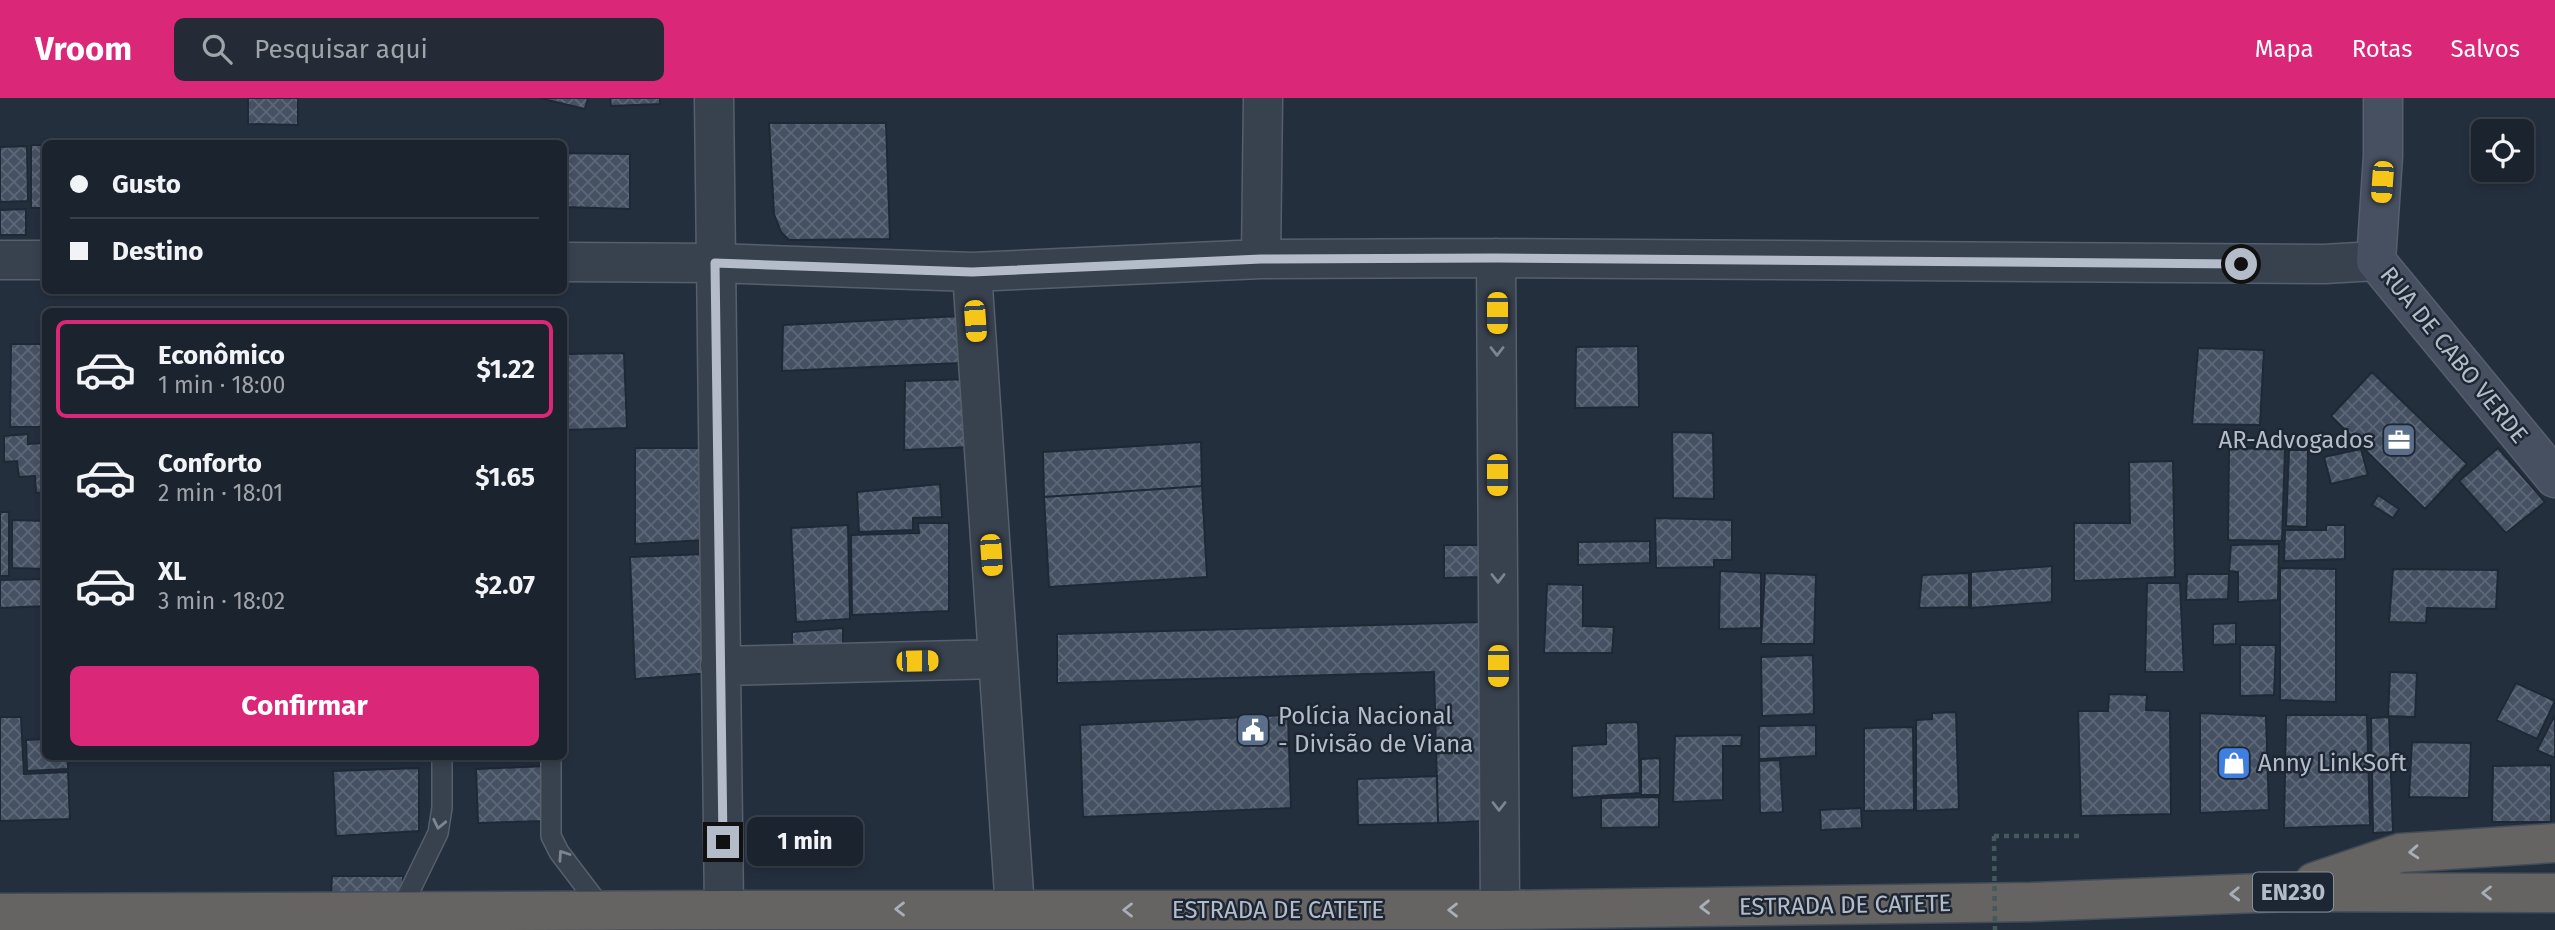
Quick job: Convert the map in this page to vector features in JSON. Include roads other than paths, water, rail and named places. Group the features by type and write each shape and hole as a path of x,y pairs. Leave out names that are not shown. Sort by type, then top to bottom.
{"highway":[{"path":"2286,892 2400,853 2555,843"},
{"name":"ESTRADA DE CATETE","path":"0,913 724,909 1500,910 2031,902 2286,892 2555,893"}],"main road":[{"name":"RUA DE CABO VERDE","path":"2383,98 2383,156 2376,261 2555,478"}],"street":[{"path":"714,98 724,909"},
{"path":"1261,259 1263,98"},
{"path":"567,262 715,263 972,272 1261,259 1496,258 2324,264 2376,261"},
{"path":"1496,258 1500,910"},
{"path":"0,260 42,260"},
{"path":"972,272 1015,909"},
{"path":"720,666 998,659"}],"lane":[{"path":"400,911 438,833 442,808 442,760"},
{"path":"551,760 551,836 559,852 603,910"}],"place":[{"name":"AR-Advogados","path":"2399,440"},
{"name":"Polícia Nacional - Divisão de Viana","path":"1253,730"},
{"name":"Anny LinkSoft","path":"2234,763"}]}
